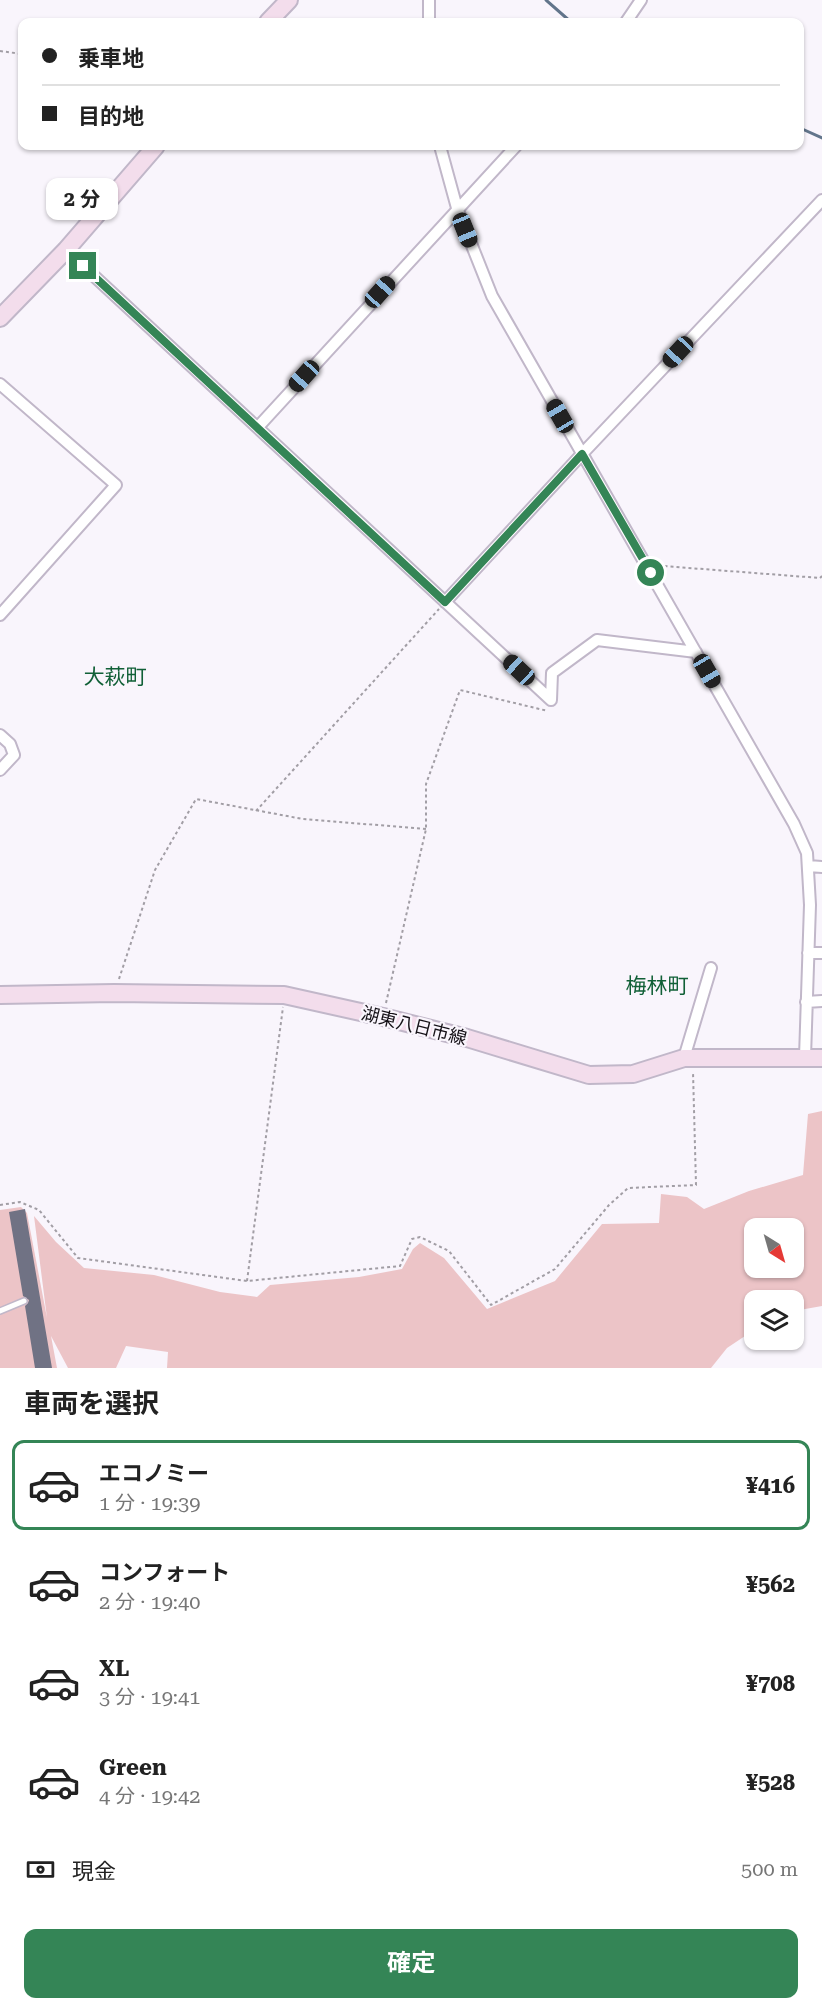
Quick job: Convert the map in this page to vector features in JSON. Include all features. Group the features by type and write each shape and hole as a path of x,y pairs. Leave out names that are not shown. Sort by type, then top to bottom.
{"main road":[{"path":"272,18 289,0"},
{"path":"0,318 66,250 153,150"},
{"name":"湖東八日市線","path":"0,995 114,993 284,995 467,1038 589,1075 633,1074 688,1058 822,1058"}],"street":[{"path":"429,0 429,18"},
{"path":"629,18 641,0"},
{"path":"441,150 457,208 492,296 794,824 807,853 810,905 805,1057"},
{"path":"258,427 512,150"},
{"path":"445,602 822,200"},
{"path":"66,250 551,700"},
{"path":"0,384 116,485 0,615"},
{"path":"551,700 552,673 597,640 696,652"},
{"path":"0,735 10,744 14,754 0,770"},
{"path":"808,866 822,867"},
{"path":"808,953 822,953"},
{"path":"688,1058 711,968"},
{"path":"806,1002 822,1001"}],"lane":[{"path":"0,1311 24,1301"}],"path":[{"path":"0,51 18,53"},
{"path":"651,573 663,566 822,577"},
{"path":"255,811 445,602"},
{"path":"383,1017 426,829 426,784 460,690 548,711 551,700"},
{"path":"114,993 155,870 196,799 303,819 426,829"},
{"path":"247,1281 284,995"},
{"path":"0,1205 20,1202 39,1210 78,1258 247,1281 400,1266 412,1239 420,1237 449,1251 491,1305 555,1269 609,1205 628,1188 696,1185 688,1058"}],"shaded area":[{"path":"822,1111 822,1306 804,1309 804,1290 744,1290 744,1337 727,1348 711,1368 167,1368 168,1352 126,1346 116,1368 68,1368 51,1336 57,1368 0,1368 0,1210 21,1207 27,1213 47,1318 34,1216 56,1242 84,1268 154,1275 220,1292 257,1297 270,1285 359,1277 402,1269 413,1249 420,1243 444,1258 487,1309 555,1281 602,1224 659,1223 661,1194 687,1197 704,1209 749,1191 803,1175 808,1114"}],"building":[{"path":"25,1209 52,1368 35,1368 25,1306 29,1300 23,1296 9,1212"}],"waterway":[{"path":"546,0 566,18"},
{"path":"804,130 822,138"}],"district":[{"name":"大萩町","path":"115,677"},
{"name":"梅林町","path":"657,986"}],"route":[{"path":"83,266 445,602 582,454 651,573"}]}
